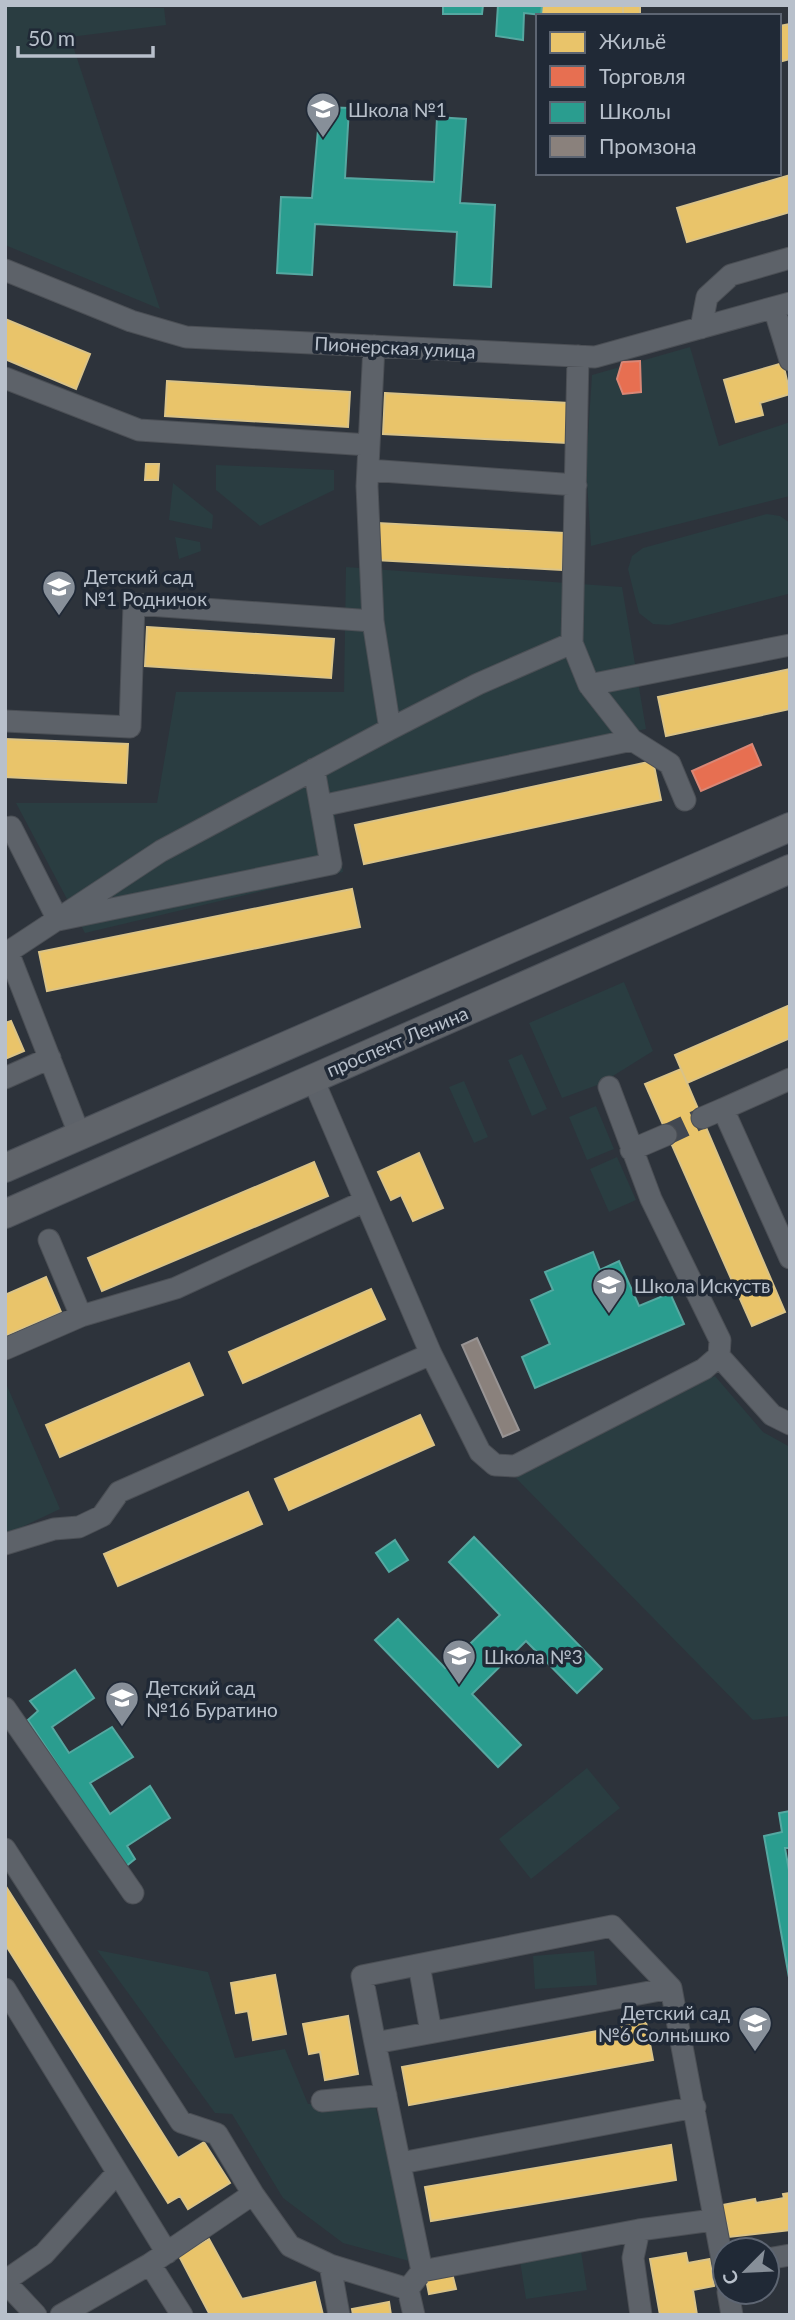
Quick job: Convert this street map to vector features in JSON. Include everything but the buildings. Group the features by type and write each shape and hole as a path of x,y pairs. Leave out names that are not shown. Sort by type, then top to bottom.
{"main road":[{"name":"проспект Ленина","path":"5,1168 790,827"},
{"name":"проспект Ленина","path":"5,1214 790,869"}],"street":[{"path":"701,328 707,297 731,275 790,258"},
{"name":"Пионерская улица","path":"5,270 131,321 186,337 595,357 782,306"},
{"path":"782,306 790,360"},
{"path":"374,346 368,470 373,621 390,729"},
{"path":"578,356 572,643 589,685 632,740 670,764 685,800"},
{"path":"5,378 139,430 369,444"},
{"path":"368,470 576,485"},
{"path":"5,722 130,727 134,604 373,621"},
{"path":"80,1136 7,953 161,851 478,684 572,643"},
{"path":"589,685 790,645"},
{"path":"321,806 632,740"},
{"path":"58,920 331,864 314,769"},
{"path":"5,829 10,827 58,920"},
{"path":"5,1077 50,1058"},
{"path":"312,1077 430,1354 480,1452 495,1465 514,1466 704,1369 719,1356 720,1340 651,1199 609,1087"},
{"path":"702,1118 790,1079"},
{"path":"723,1109 790,1258"},
{"path":"631,1150 666,1135"},
{"path":"5,1349 81,1316 176,1288 365,1201"},
{"path":"49,1240 81,1316"},
{"path":"5,1544 54,1529 79,1527 102,1516 119,1492 430,1354"},
{"path":"719,1356 772,1415 790,1424"},
{"path":"5,1708 133,1893"},
{"path":"5,1849 181,2122 217,2134 253,2194 290,2246 330,2265 408,2289"},
{"path":"422,2271 362,1976 612,1926 671,1988 717,2236"},
{"path":"419,1965 431,2032"},
{"path":"375,2043 671,1988"},
{"path":"5,1989 117,2173 182,2315"},
{"path":"322,2101 386,2095"},
{"path":"401,2164 695,2107"},
{"path":"36,2315 5,2281 44,2254 117,2173"},
{"path":"61,2315 158,2258 253,2194"},
{"path":"408,2289 422,2271 639,2230 713,2220"},
{"path":"639,2230 632,2258 641,2315"},
{"path":"330,2265 340,2315"},
{"path":"408,2289 414,2315"}],"green space":[{"path":"5,5 164,8 166,25 70,37 160,309 5,245"},
{"path":"690,347 719,446 790,422 790,496 591,546 586,465 592,375"},
{"path":"216,465 334,470 334,490 260,526 216,490"},
{"path":"173,483 213,515 212,529 169,520"},
{"path":"767,514 780,516 790,523 788,594 669,625 653,624 639,613 628,569 632,556 643,548"},
{"path":"175,537 200,542 201,551 179,559"},
{"path":"346,567 622,587 646,729 332,796 343,872 85,933 16,803 157,803 176,692 344,692"},
{"path":"624,982 653,1051 600,1084 562,1098 529,1023"},
{"path":"522,1054 547,1109 532,1116 508,1060"},
{"path":"464,1081 488,1137 474,1143 449,1087"},
{"path":"596,1106 614,1149 587,1160 569,1117"},
{"path":"617,1157 636,1200 609,1212 590,1169"},
{"path":"715,1376 763,1432 790,1447 790,1716 753,1720 516,1478"},
{"path":"5,1381 60,1509 5,1535"},
{"path":"587,1768 620,1808 531,1879 499,1839"},
{"path":"97,1950 208,1972 235,2058 285,2049 308,2104 374,2100 413,2262 343,2243 283,2198 232,2114 215,2113"},
{"path":"594,1951 597,1985 535,1989 533,1956"},
{"path":"581,2251 587,2290 526,2299 520,2261"}],"tunnel":[{"path":"666,1135 702,1118"}],"place":[{"name":"Школа №1","path":"323,139"},
{"name":"Детский сад №1 Родничок","path":"59,617"},
{"name":"Школа Искуств","path":"609,1315"},
{"name":"Школа №3","path":"459,1686"},
{"name":"Детский сад №16 Буратино","path":"122,1728"},
{"name":"Детский сад №6 Солнышко","path":"755,2053"}]}
